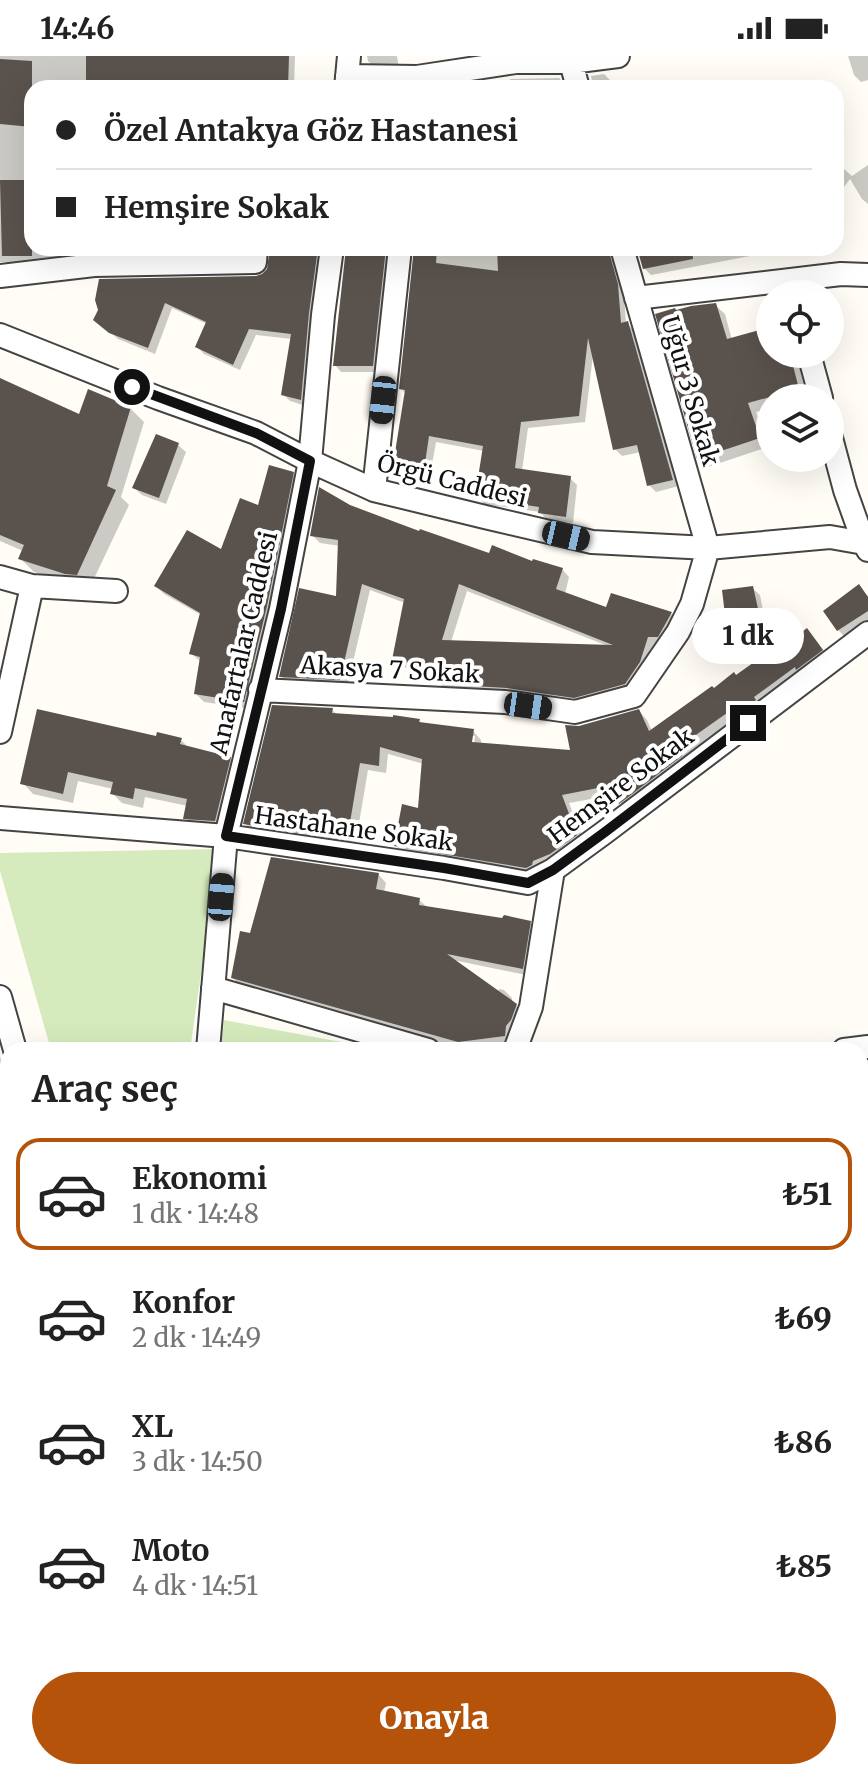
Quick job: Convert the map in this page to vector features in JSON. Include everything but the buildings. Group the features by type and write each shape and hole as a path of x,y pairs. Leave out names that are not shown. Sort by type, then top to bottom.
{"street":[{"path":"428,80 516,59 571,62 618,56"},
{"path":"571,62 576,80"},
{"path":"347,73 395,80"},
{"path":"0,276 94,265 255,262 255,256"},
{"name":"Anafartalar Caddesi","path":"209,1042 226,836 281,609 310,461 331,256"},
{"path":"374,490 399,256"},
{"name":"Uğur 3 Sokak","path":"624,256 708,548"},
{"path":"818,280 841,274 868,275"},
{"path":"636,298 756,289"},
{"name":"Örgü Caddesi","path":"0,335 256,433 374,490 592,542 708,548 830,537 866,546"},
{"path":"840,472 866,546"},
{"name":"Akasya 7 Sokak","path":"260,690 505,702 575,712 634,696 678,632 692,604 708,548"},
{"path":"0,577 32,586 116,591"},
{"path":"0,732 32,586"},
{"name":"Hemşire Sokak","path":"518,1042 531,1007 553,870 868,633"},
{"name":"Hastahane Sokak","path":"0,818 226,836 528,883 553,870"},
{"path":"213,988 400,1042"},
{"path":"0,997 13,1042"}],"green space":[{"path":"219,849 191,1042 49,1042 0,871 0,853"},
{"path":"224,1020 341,1042 222,1042"}],"route":[{"path":"132,387 256,433 310,461 281,609 226,836 528,883 553,870 748,723"}]}
